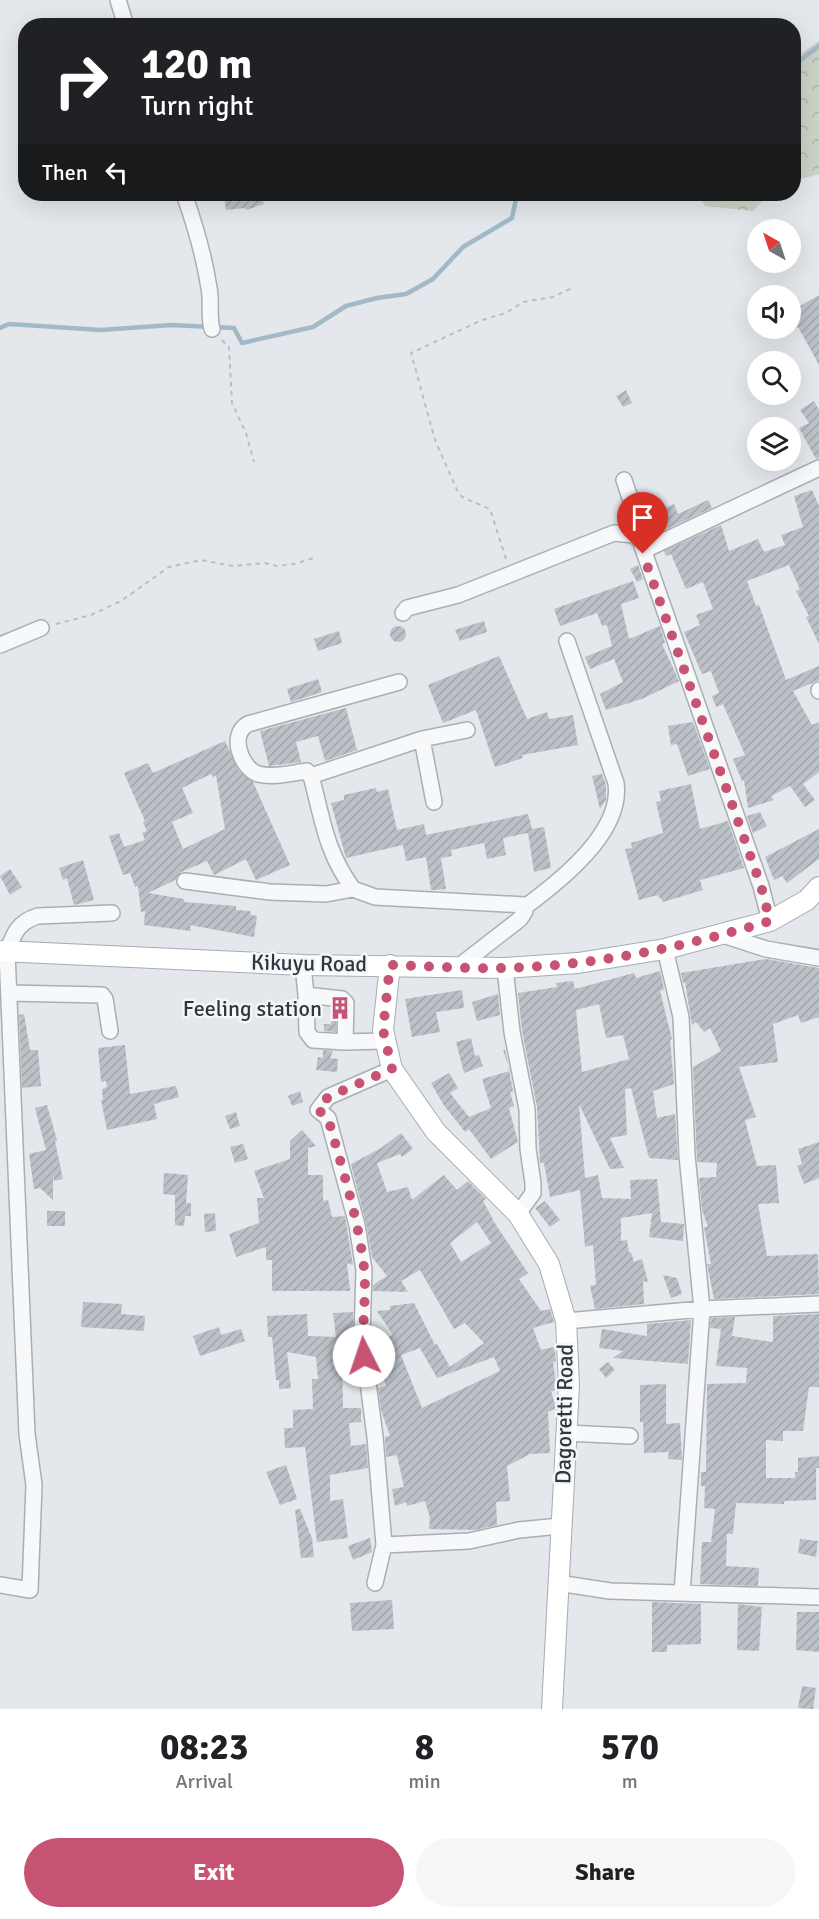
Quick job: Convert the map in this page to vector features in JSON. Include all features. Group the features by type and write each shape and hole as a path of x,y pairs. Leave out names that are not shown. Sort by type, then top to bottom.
{"main road":[{"name":"Kikuyu Road","path":"4,951 303,965 505,968 578,963 665,949 770,921 807,900 819,887"},
{"name":"Dagoretti Road","path":"390,965 383,1041 392,1069 436,1132 518,1214 549,1264 566,1321 569,1385 552,1709"}],"street":[{"path":"118,0 124,18"},
{"path":"186,201 206,269 212,302 208,315 212,329"},
{"path":"403,613 407,608 458,595 614,533 633,535 651,547 819,468"},
{"path":"624,480 645,543 642,546 643,554 761,886 770,921"},
{"path":"0,645 42,628"},
{"path":"458,967 520,919 525,907 567,875 596,840 618,800 616,783 567,641"},
{"path":"353,889 338,868 326,840 311,776 307,771 265,775 255,773 249,769 236,740 237,733 248,724 399,682"},
{"path":"311,776 422,739 467,730"},
{"path":"422,739 434,802"},
{"path":"185,881 270,892 326,894 353,889 375,897 513,902 523,903 525,907"},
{"path":"0,1585 30,1590 34,1510 27,1434 9,993 4,951 16,929 28,919 38,916 112,913"},
{"path":"723,935 766,949 819,958"},
{"path":"665,949 681,1017 687,1155 702,1309 682,1593"},
{"path":"303,965 310,1037 313,1040 383,1041"},
{"path":"505,968 512,1032 527,1109 528,1149 533,1183 533,1193 518,1214"},
{"path":"9,993 102,995 105,999 110,1031"},
{"path":"306,996 342,999 346,1003 345,1042"},
{"path":"375,1583 384,1545 375,1437 362,1336 364,1270 357,1225 328,1118 318,1110 328,1097 392,1069"},
{"path":"566,1321 702,1309 819,1304"},
{"path":"566,1433 630,1436"},
{"path":"384,1545 469,1541 519,1530 560,1526"},
{"path":"558,1583 610,1591 819,1597"}],"path":[{"path":"511,573 490,509 462,497 441,456 411,353 482,320 506,313 523,302 553,297 572,288"},
{"path":"212,329 230,347 232,403 246,433 254,462"},
{"path":"42,628 91,615 121,601 169,567 201,560 233,566 265,563 277,566 294,564 317,556"}],"green space":[{"path":"819,41 819,174 801,179 801,53"},
{"path":"702,201 762,201 753,211 705,206"}],"building":[{"path":"225,201 263,201 264,204 246,210 245,208 226,210"},
{"path":"819,295 819,365 801,332 801,306"},
{"path":"626,390 632,403 623,407 616,396"},
{"path":"814,401 819,410 819,458 816,459 801,432 801,427 809,423 800,410"},
{"path":"812,490 819,506 819,644 806,617 809,616 796,591 800,589 789,565 747,581 756,606 759,605 786,680 819,666 819,680 793,691 812,725 819,722 819,772 803,784 815,800 805,807 790,786 771,796 774,800 748,808 744,780 742,781 733,759 745,755 723,704 716,707 712,696 719,693 711,671 702,674 684,632 700,625 696,615 713,609 703,582 686,589 671,554 666,556 664,551 721,525 729,551 758,539 764,552 785,545 781,535 803,527 794,496"},
{"path":"708,500 712,508 653,535 646,516 674,504 678,514"},
{"path":"638,565 643,579 637,582 630,569"},
{"path":"633,581 639,598 621,604 629,639 660,626 665,643 662,644 679,681 642,699 606,710 600,694 623,682 614,659 590,669 585,657 612,646 607,625 602,626 597,613 560,626 554,609"},
{"path":"484,621 487,632 460,641 455,630"},
{"path":"398,626 406,634 398,642 390,634"},
{"path":"339,631 342,643 318,651 314,639"},
{"path":"499,656 527,719 547,712 549,719 573,715 578,745 522,755 523,758 495,767 476,710 443,723 428,685"},
{"path":"318,679 322,692 291,702 287,689"},
{"path":"346,708 357,750 325,761 318,736 296,742 301,762 269,766 260,731"},
{"path":"693,722 710,769 688,776 677,744 671,745 668,726"},
{"path":"225,741 239,771 253,782 290,865 256,880 246,859 214,875 207,861 181,872 175,880 148,893 184,899 184,902 236,906 236,910 250,911 251,915 257,916 254,937 190,925 191,931 144,925 145,911 141,912 138,886 135,887 130,873 123,875 109,836 119,833 124,847 145,840 142,833 147,831 143,822 145,821 124,773 148,763 153,773","holes":["211,774 213,777 216,775 225,829 183,849 172,822 193,813 182,788"]},
{"path":"602,774 606,785 606,800 600,809 592,776"},
{"path":"691,784 700,829 728,821 744,868 700,880 703,890 663,902 658,895 639,900 625,849 632,848 631,843 663,833 656,802 661,801 659,791"},
{"path":"376,788 377,792 388,789 397,830 424,824 426,835 528,814 532,829 544,827 551,868 534,872 528,833 503,838 506,855 487,859 484,843 451,850 452,856 441,858 446,889 431,890 426,857 406,861 403,845 346,858 331,803 344,800 344,795"},
{"path":"760,812 767,826 753,833 747,816"},
{"path":"819,829 819,859 787,883 782,876 774,880 765,857"},
{"path":"83,860 94,900 74,905 67,878 63,880 59,868"},
{"path":"10,869 22,887 10,895 0,876"},
{"path":"766,959 819,968 819,1017 801,1023 798,1015 773,1024 778,1062 739,1067 756,1117 745,1120 757,1166 776,1165 779,1203 758,1204 767,1256 818,1254 819,1294 714,1299 707,1264 711,1264 704,1227 708,1227 702,1210 699,1178 716,1177 717,1163 697,1162 693,1067 721,1051 710,1028 704,1032 696,1022 692,1025 685,982 683,983 681,973"},
{"path":"660,971 664,989 660,991 672,1039 670,1040 674,1084 653,1091 657,1118 675,1114 678,1160 649,1158 631,1088 625,1089 627,1135 610,1138 624,1168 610,1169 579,1104 585,1178 598,1175 602,1198 631,1199 630,1180 657,1179 661,1222 684,1224 683,1241 649,1237 652,1213 621,1218 621,1241 627,1240 629,1253 631,1252 634,1262 642,1259 648,1282 643,1281 644,1304 595,1309 590,1286 596,1285 593,1245 585,1247 580,1190 550,1197 544,1163 540,1163 537,1107 522,1031 518,993 557,987 556,983 573,981 575,989 634,973 636,978","holes":["599,1004 606,1038 623,1035 629,1059 582,1072 576,1010"]},
{"path":"462,990 464,1008 436,1012 440,1032 412,1037 405,999"},
{"path":"498,994 500,1015 477,1021 472,1002"},
{"path":"332,1008 336,1008 336,1032 324,1031 324,1024 331,1024"},
{"path":"24,1014 30,1050 38,1050 41,1086 22,1088 19,1015"},
{"path":"471,1038 475,1056 479,1055 483,1066 464,1073 456,1042"},
{"path":"125,1045 130,1094 176,1086 179,1097 154,1104 157,1119 107,1130 101,1100 103,1100 102,1089 107,1087 106,1081 101,1082 98,1048"},
{"path":"323,1050 333,1051 330,1058 338,1059 337,1072 316,1070 318,1057 323,1058"},
{"path":"509,1071 513,1091 510,1092 514,1106 509,1108 518,1142 491,1159 469,1129 465,1132 443,1104 431,1083 449,1073 458,1088 450,1093 469,1117 491,1108 482,1079"},
{"path":"300,1091 303,1102 292,1106 288,1096"},
{"path":"47,1105 57,1140 55,1141 63,1179 54,1181 53,1175 53,1200 40,1188 34,1189 29,1154 46,1150 35,1108"},
{"path":"236,1112 240,1126 230,1129 225,1116"},
{"path":"302,1130 316,1146 308,1148 308,1175 323,1175 323,1201 328,1200 332,1217 345,1216 353,1265 347,1263 350,1291 272,1291 272,1260 266,1260 266,1247 236,1257 229,1234 259,1223 257,1198 264,1198 254,1171 290,1159 290,1141"},
{"path":"401,1133 413,1149 402,1157 400,1154 377,1163 387,1192 408,1187 412,1200 444,1175 457,1190 468,1181 486,1199 483,1201 496,1225 528,1273 519,1279 541,1311 550,1309 554,1322 533,1328 541,1350 554,1347 555,1352 556,1361 553,1362 557,1390 551,1391 556,1408 548,1412 550,1453 530,1454 507,1466 510,1501 496,1502 497,1525 475,1530 429,1529 430,1518 425,1501 407,1506 406,1502 395,1506 392,1489 404,1487 397,1455 386,1457 385,1437 390,1436 381,1410 378,1388 386,1386 377,1358 375,1358 373,1342 393,1335 377,1311 390,1310 390,1306 414,1303 435,1345 437,1344 450,1367 484,1343 465,1323 454,1329 420,1270 401,1281 408,1292 373,1291 373,1285 387,1276 372,1257 351,1164 381,1148","holes":["477,1222 491,1243 461,1262 450,1243","420,1348 437,1378 494,1357 500,1371 422,1408 401,1355"]},
{"path":"819,1142 819,1178 804,1184 797,1166 802,1164 798,1149"},
{"path":"243,1144 248,1159 235,1163 230,1147"},
{"path":"164,1173 188,1175 186,1203 191,1203 191,1216 185,1216 184,1226 175,1225 175,1195 163,1194"},
{"path":"545,1201 560,1220 550,1227 535,1208"},
{"path":"47,1211 65,1211 65,1226 47,1226"},
{"path":"215,1213 216,1231 205,1232 204,1214"},
{"path":"663,1275 677,1278 682,1294 671,1298"},
{"path":"83,1302 122,1304 121,1314 145,1316 144,1331 81,1327"},
{"path":"353,1312 355,1357 342,1356 343,1408 361,1408 361,1422 349,1423 351,1446 366,1444 368,1468 330,1475 330,1501 343,1499 348,1538 317,1542 305,1447 285,1448 284,1428 293,1428 293,1410 313,1409 312,1379 318,1379 316,1357 287,1352 291,1388 279,1389 272,1337 268,1337 267,1316 307,1314 308,1336 336,1337 333,1313"},
{"path":"819,1314 819,1387 809,1387 803,1431 783,1431 783,1441 766,1440 766,1478 795,1478 795,1472 798,1472 798,1458 819,1456 819,1468 816,1468 816,1500 784,1501 784,1504 736,1503 733,1534 727,1534 726,1566 759,1568 758,1586 700,1584 702,1542 711,1542 715,1509 704,1508 705,1486 701,1486 701,1472 706,1472 707,1384 746,1383 747,1368 716,1366 721,1329 710,1328 711,1318 735,1317 732,1336 773,1342 773,1316"},
{"path":"691,1320 688,1364 613,1358 623,1351 599,1348 602,1329 647,1336 647,1324"},
{"path":"219,1327 221,1335 241,1329 245,1341 200,1356 193,1336"},
{"path":"608,1362 615,1370 606,1378 599,1369"},
{"path":"666,1384 666,1424 680,1423 682,1460 668,1459 669,1452 644,1453 643,1422 640,1422 640,1385"},
{"path":"286,1465 297,1499 280,1505 266,1472"},
{"path":"300,1509 312,1538 314,1557 301,1558 295,1510"},
{"path":"370,1538 372,1552 353,1560 348,1546"},
{"path":"800,1539 818,1541 816,1557 798,1553"},
{"path":"392,1600 394,1629 352,1631 350,1603"},
{"path":"652,1602 701,1604 701,1644 667,1645 667,1652 652,1652"},
{"path":"738,1604 762,1607 759,1651 737,1650"},
{"path":"797,1612 819,1612 819,1652 796,1650"},
{"path":"802,1686 816,1688 813,1709 798,1708"}],"waterway":[{"path":"801,60 819,46"},
{"path":"0,328 9,324 101,330 171,325 234,328 242,343 313,327 346,306 406,294 433,279 463,247 512,218 516,201"}],"place":[{"name":"Feeling station","path":"340,1008"}],"route":[{"path":"364,1356 362,1336 364,1270 357,1225 328,1118 318,1110 328,1097 392,1069 383,1041 390,965 505,968 578,963 665,949 770,921 761,886 643,554"}]}
